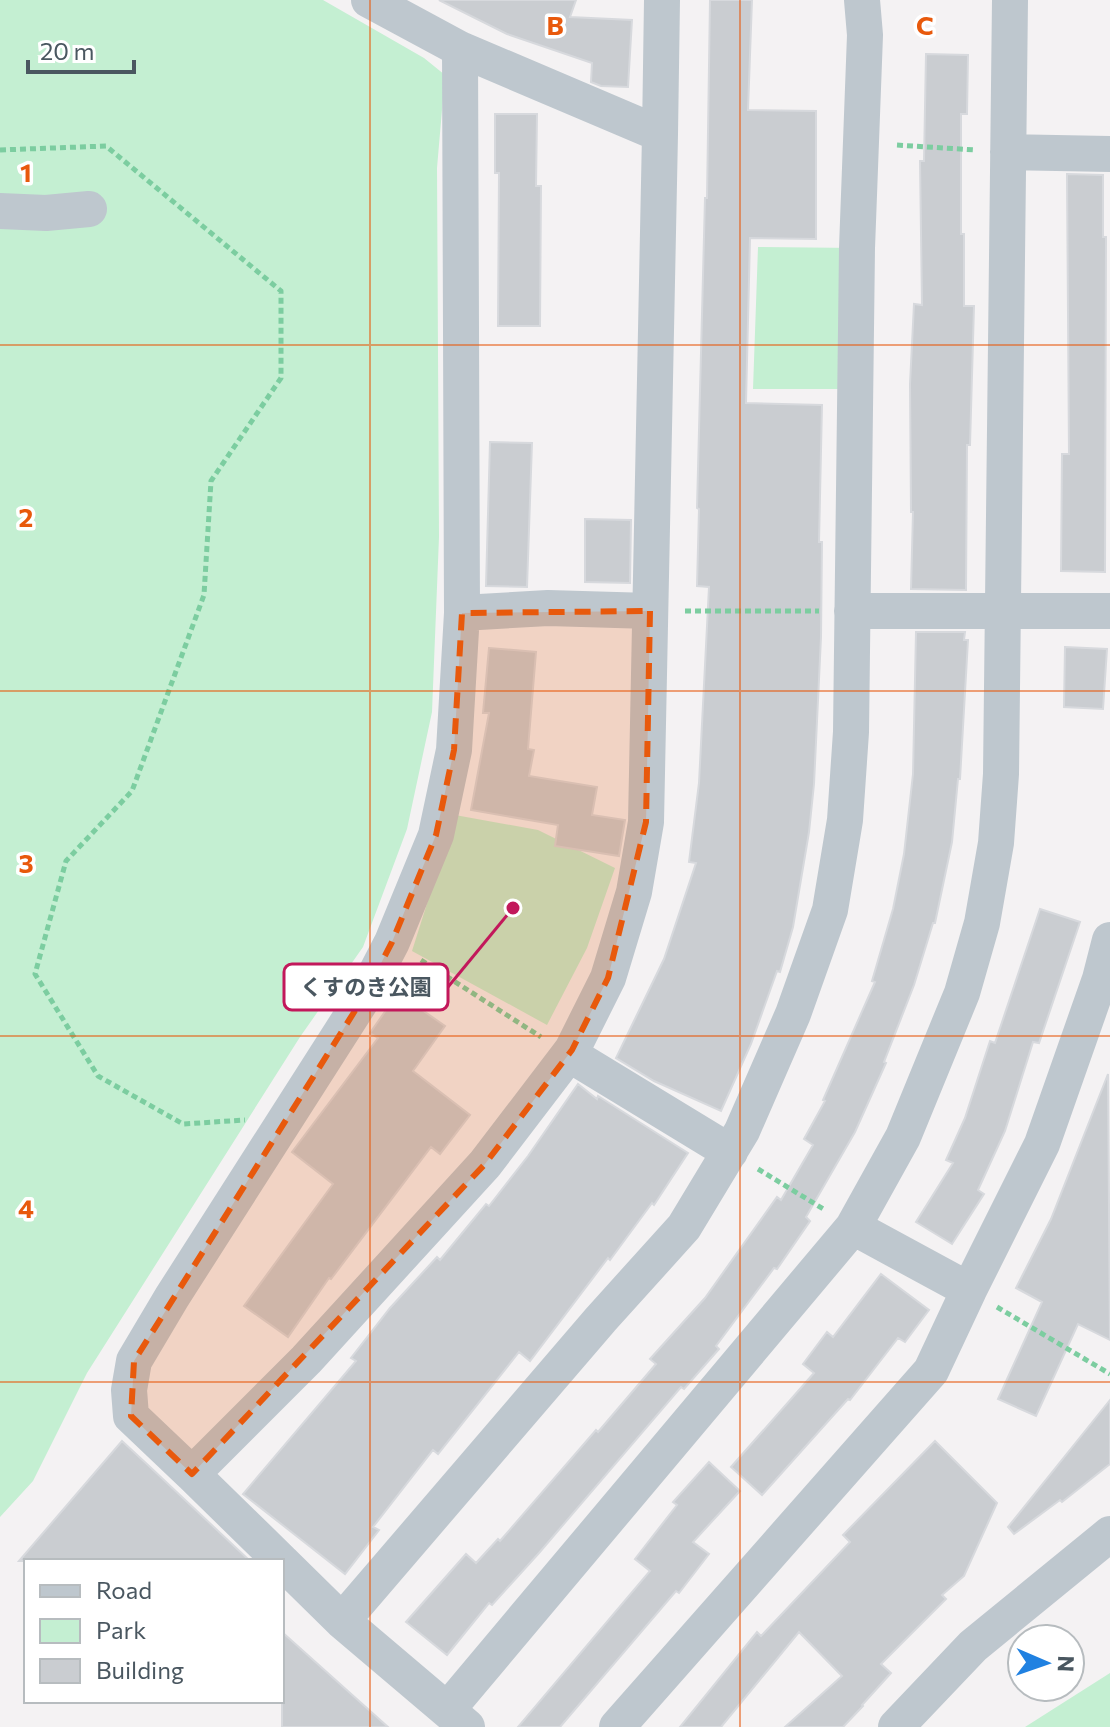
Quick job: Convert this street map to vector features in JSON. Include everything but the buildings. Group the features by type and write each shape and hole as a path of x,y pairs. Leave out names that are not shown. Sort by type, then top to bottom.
{"street":[{"path":"369,0 460,49 660,134"},
{"path":"192,1474 306,1360 485,1164 569,1054 608,978 634,892 646,822 662,0"},
{"path":"342,1621 684,1227 742,1131 793,1014 830,910 845,820 851,732 857,248 865,35 862,0"},
{"path":"284,1565 342,1621 458,1718 853,1227 903,1137 962,993 982,923 996,843 1001,774 1004,609 1010,0"},
{"path":"278,1559 131,1416 129,1390 134,1361 172,1297 363,998 392,942 436,835 454,750 462,613 460,49"},
{"path":"1008,152 1110,154"},
{"path":"0,211 46,213 89,209"},
{"path":"462,613 548,608 650,611"},
{"path":"852,611 1110,611"},
{"path":"617,1727 931,1371 1042,1144 1100,979 1110,940"},
{"path":"569,1054 730,1152"},
{"path":"853,1227 969,1290"},
{"path":"896,1727 973,1646 1110,1534"}],"path":[{"path":"862,144 1008,152"},
{"path":"0,150 106,146 281,291 281,378 211,481 204,595 132,791 66,861 35,974 98,1076 183,1124 246,1120"},
{"path":"650,611 852,611"},
{"path":"392,942 569,1054"},
{"path":"730,1152 853,1227"},
{"path":"969,1290 1110,1374"}],"highlighted area":[{"path":"650,611 646,822 608,978 572,1050 485,1164 192,1474 131,1416 134,1361 363,998 392,942 436,835 454,750 462,613"}],"green space":[{"path":"0,0 323,0 424,58 445,75 437,168 439,537 432,712 407,829 363,947 300,1037 87,1373 33,1481 0,1517"},
{"path":"758,247 857,248 855,389 753,389"},
{"path":"455,815 538,830 615,868 587,948 547,1025 412,951"},
{"path":"1110,1673 1110,1727 1025,1727 1063,1703 1086,1703 1086,1688"}],"place":[{"name":"くすのき公園","path":"513,908"}]}
